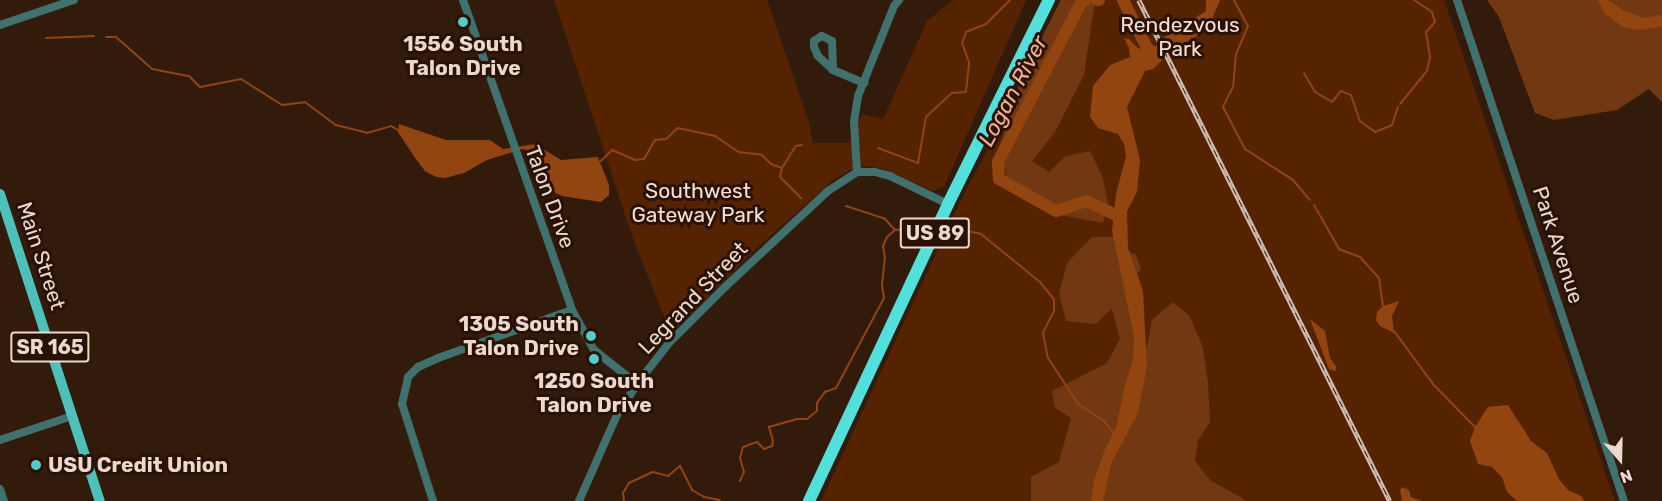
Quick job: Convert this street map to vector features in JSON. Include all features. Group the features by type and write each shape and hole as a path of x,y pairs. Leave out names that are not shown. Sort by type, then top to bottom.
{"highway":[{"name":"US 89","path":"809,501 948,204 1049,0"}],"main road":[{"name":"Main Street","path":"0,194 100,501"}],"street":[{"path":"0,25 74,0"},
{"name":"Talon Drive","path":"463,0 572,310 594,350 637,384"},
{"path":"899,0 894,6 855,111 857,172 874,172 890,176 948,204"},
{"name":"Park Avenue","path":"1457,0 1624,501"},
{"path":"833,70 832,41 822,36 814,41 818,56 833,70 864,83"},
{"path":"818,56 834,51"},
{"name":"Legrand Street","path":"579,501 618,415 637,384 669,343 828,191 857,172"},
{"path":"433,501 402,404 408,377 418,367 438,358 572,310"},
{"path":"0,440 72,416"},
{"path":"0,489 4,501"}],"green space":[{"name":"Southwest Gateway Park","path":"554,0 767,0 808,119 813,143 849,143 862,114 883,119 927,21 953,0 1026,0 944,187 933,191 884,169 865,166 850,170 832,181 757,248 671,334 632,236"},
{"name":"Rendezvous Park","path":"1066,0 1444,0 1615,501 821,501 959,204"}],"shaded area":[{"path":"1061,0 1095,1 1084,75 1055,132 1032,161 1049,172 1066,156 1090,151 1103,178 1108,205 1103,223 1049,213 1010,189 999,148 1022,76"},
{"path":"1206,0 1220,0 1208,29 1161,57 1162,60 1153,69 1145,71 1127,107 1140,160 1137,192 1127,211 1128,248 1143,291 1147,367 1138,413 1111,464 1103,501 1091,501 1094,480 1105,449 1116,428 1133,359 1134,336 1112,231 1116,194 1126,156 1124,144 1118,134 1098,128 1090,117 1093,86 1110,65 1130,57 1124,38 1129,39 1139,49 1148,44 1156,46 1163,38 1206,11"},
{"path":"1487,0 1662,0 1662,102 1649,89 1617,110 1554,120 1535,113 1499,17"},
{"path":"1598,0 1608,0 1624,11 1644,18 1662,15 1662,26 1639,30 1623,27 1604,13"},
{"path":"399,124 446,140 490,140 503,149 535,144 561,160 598,157 609,185 609,195 601,202 562,196 554,192 540,166 527,150 522,149 487,160 464,173 445,178 436,177 425,171 415,158 398,132"},
{"path":"1092,237 1114,237 1120,246 1136,255 1141,270 1127,283 1134,327 1147,347 1152,320 1173,302 1190,316 1203,348 1210,422 1198,440 1195,461 1210,480 1247,501 1031,501 1031,477 1059,462 1071,418 1055,408 1052,391 1107,363 1120,339 1112,309 1095,324 1066,321 1059,293 1067,263"},
{"path":"1399,301 1392,316 1394,333 1380,326 1376,320 1377,312 1383,306"},
{"path":"1310,319 1325,331 1330,358 1337,368 1335,371 1329,369"},
{"path":"1508,405 1531,441 1547,453 1559,479 1568,490 1581,496 1584,501 1517,501 1507,492 1502,477 1492,467 1478,464 1470,441 1475,427 1488,407"},
{"path":"1402,487 1409,490 1411,497 1421,501 1402,501 1400,490"}],"waterway":[{"path":"878,148 918,163 926,117 952,93 966,92 969,62 962,43 966,32 986,24 1010,0"},
{"name":"Logan River","path":"1086,0 1082,1 998,162 999,179 1056,211 1086,201 1121,217"},
{"name":"Logan River","path":"1123,0 1147,48 1154,54"},
{"path":"1234,0 1248,26 1236,54 1233,87 1223,107 1245,149 1293,180 1310,200"},
{"path":"1400,104 1427,71 1430,57 1426,32 1435,22 1432,12 1414,0"},
{"path":"46,38 94,36"},
{"path":"106,37 116,37 152,69 189,76 200,87 241,79 282,105 305,102 336,125 367,133 391,126 400,131"},
{"path":"1304,73 1315,92 1332,102 1341,91 1351,95 1360,121 1375,132 1392,125 1398,107"},
{"path":"601,161 612,150 635,160 644,159 655,140 666,139 678,128 715,136 739,152 762,155 771,164 782,168 780,177 801,198"},
{"path":"782,168 796,146 802,145"},
{"path":"1314,205 1339,249 1360,257 1379,278 1383,306"},
{"path":"846,206 884,218 895,230"},
{"path":"740,481 744,472 740,458 743,447 757,442 764,449 772,446 769,427 797,419 807,419 817,411 817,403 825,392 836,388 884,298 883,246 887,237 895,230 918,228"},
{"path":"961,230 981,234 1040,282 1054,299 1054,311 1043,333 1048,358 1078,404 1103,420 1115,435"},
{"path":"1394,331 1433,384 1475,427"},
{"path":"624,501 623,493 629,483 653,472 668,476 680,466 692,490 704,497 720,500"}],"railway":[{"path":"1139,0 1390,501"}],"place":[{"name":"1556 South Talon Drive","path":"463,22"},
{"name":"1305 South Talon Drive","path":"591,336"},
{"name":"1250 South Talon Drive","path":"594,359"},
{"name":"USU Credit Union","path":"36,465"}]}
